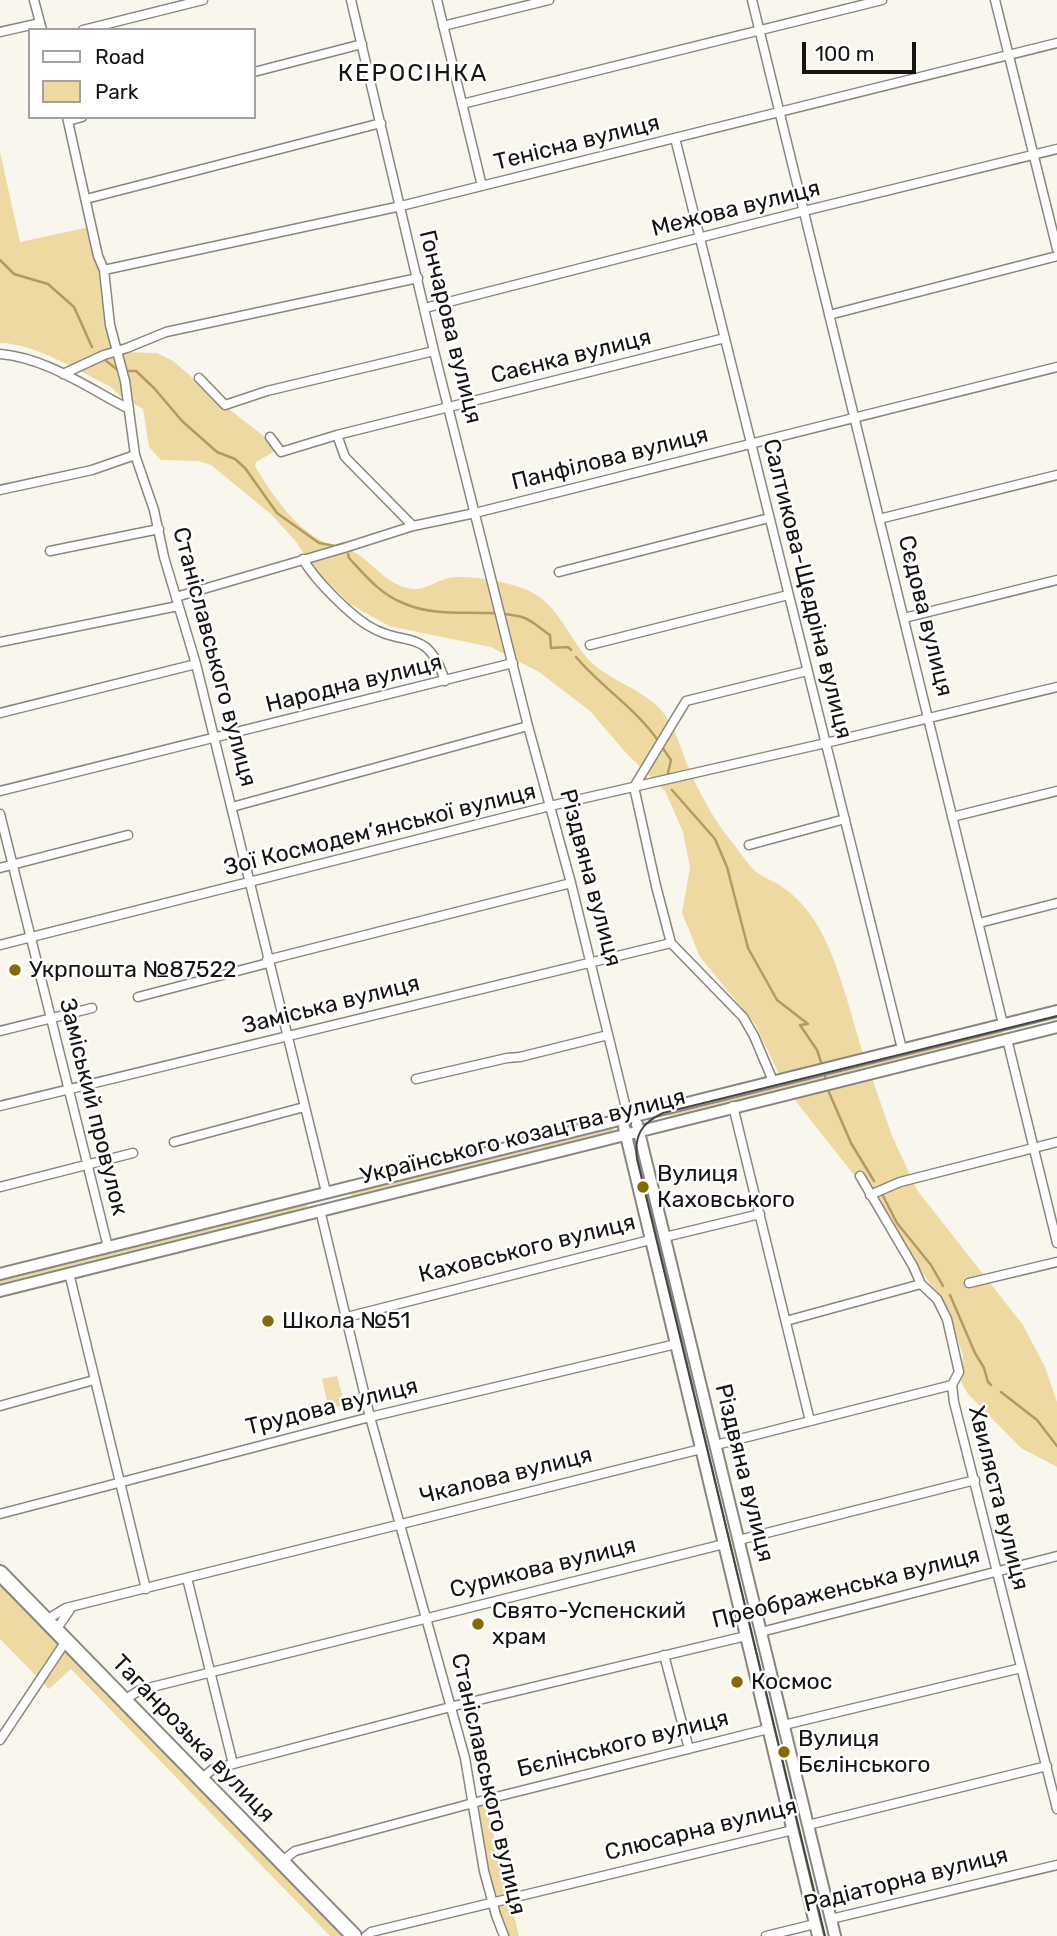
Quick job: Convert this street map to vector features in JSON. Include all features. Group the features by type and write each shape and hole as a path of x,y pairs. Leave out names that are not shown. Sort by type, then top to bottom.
{"highway":[{"name":"Таганрозька вулиця","path":"0,1573 354,1936"}],"street":[{"path":"34,0 41,27"},
{"path":"91,28 202,0"},
{"name":"Гончарова вулиця","path":"351,0 434,351 513,663"},
{"path":"437,0 482,186"},
{"path":"443,26 549,0"},
{"name":"Сєдова вулиця","path":"752,0 1057,1242"},
{"path":"462,104 882,0"},
{"path":"995,0 1057,249"},
{"path":"0,32 28,29"},
{"name":"Тенісна вулиця","path":"104,270 401,206 1057,43"},
{"path":"256,71 362,44"},
{"name":"Станіславського вулиця","path":"67,119 98,256 104,270 110,325 129,409 135,455 159,529 215,738 304,1107 370,1417 465,1758 484,1871 504,1936"},
{"path":"86,200 381,123"},
{"name":"Салтикова-Щедріна вулиця","path":"675,138 902,1049"},
{"name":"Межова вулиця","path":"425,308 1057,149"},
{"path":"829,316 1057,256"},
{"path":"63,374 166,332 418,278"},
{"name":"Саєнка вулиця","path":"270,437 281,452 337,435 725,338"},
{"path":"199,378 225,405 267,391 434,351"},
{"path":"0,354 27,358 129,409"},
{"name":"Панфілова вулиця","path":"0,642 177,602 303,559 413,526 475,513 1057,367"},
{"path":"337,435 345,457 413,526"},
{"path":"0,490 92,470 135,455"},
{"path":"879,519 1057,475"},
{"path":"559,572 769,518"},
{"path":"50,551 159,529"},
{"path":"303,559 338,598 368,625 423,643 439,662 445,681"},
{"path":"904,618 1057,580"},
{"path":"590,645 789,595"},
{"name":"Народна вулиця","path":"0,791 513,663"},
{"name":"Різдвяна вулиця","path":"513,663 628,1116 625,1133 818,1936"},
{"path":"0,713 196,664"},
{"path":"772,1081 754,1036 743,1017 671,943 634,787 686,701 807,671"},
{"name":"Зої Космодем’янської вулиця","path":"0,945 550,806 1057,687"},
{"path":"232,807 528,726"},
{"path":"952,817 1057,791"},
{"name":"Заміський провулок","path":"0,814 108,1247"},
{"path":"749,845 845,819"},
{"path":"0,868 128,835"},
{"path":"138,997 570,883"},
{"path":"979,923 1057,903"},
{"name":"Заміська вулиця","path":"0,1106 671,943"},
{"path":"0,1031 92,1008"},
{"name":"Українського козацтва вулиця","path":"0,1274 1057,1011"},
{"name":"Українського козацтва вулиця","path":"0,1291 1057,1027"},
{"path":"416,1079 608,1035"},
{"path":"733,1106 810,1421"},
{"path":"174,1142 304,1107"},
{"name":"Різдвяна вулиця","path":"628,1116 639,1130 835,1936"},
{"path":"870,1195 900,1182 1057,1142"},
{"path":"0,1187 133,1153"},
{"name":"Хвиляста вулиця","path":"860,1177 921,1284 937,1299 952,1333 959,1371 952,1385 1057,1809"},
{"name":"Каховського вулиця","path":"347,1317 760,1214"},
{"path":"969,1283 1057,1262"},
{"path":"69,1273 146,1589"},
{"path":"786,1321 921,1284"},
{"name":"Трудова вулиця","path":"0,1514 370,1417 676,1344"},
{"path":"0,1406 94,1380"},
{"name":"Чкалова вулиця","path":"56,1631 64,1608 952,1385"},
{"name":"Сурикова вулиця","path":"124,1700 140,1690 975,1480"},
{"name":"Преображенська вулиця","path":"201,1779 214,1769 451,1707 746,1636 1057,1556"},
{"path":"187,1578 233,1764"},
{"path":"0,1740 56,1631 71,1608"},
{"path":"664,1655 689,1749"},
{"name":"Бєлінського вулиця","path":"281,1862 295,1851 474,1803 1021,1668"},
{"name":"Слюсарна вулиця","path":"366,1936 1047,1766"},
{"name":"Радіаторна вулиця","path":"766,1936 1057,1865"}],"green space":[{"path":"0,152 20,242 94,226 113,345 121,352 157,353 173,361 274,444 275,451 256,462 255,466 292,518 311,535 352,551 390,580 405,587 418,589 449,578 467,577 527,590 547,603 555,612 589,660 645,696 662,711 674,730 702,796 728,837 755,871 790,893 818,926 839,973 864,1056 780,1076 755,1024 700,957 682,913 690,867 683,832 665,791 627,754 590,711 539,672 491,647 389,626 350,604 312,566 297,543 272,515 211,465 198,461 161,460 149,447 143,409 120,396 111,387 57,359 14,344 0,343"},
{"path":"1002,1027 1004,1038 670,1120 668,1109"},
{"path":"871,1075 892,1136 917,1190 1023,1325 1045,1367 1057,1402 1057,1467 1021,1448 968,1394 961,1382 963,1355 946,1307 911,1256 878,1198 854,1175 790,1094"},
{"path":"611,1123 614,1133 352,1199 350,1189"},
{"path":"305,1200 308,1210 0,1286 0,1277"},
{"path":"337,1376 345,1405 329,1409 322,1379"},
{"path":"0,1583 343,1936 330,1936 71,1669 49,1689 0,1639"},
{"path":"486,1803 509,1895 495,1899 474,1807"},
{"path":"511,1902 519,1936 504,1936 496,1905"}],"waterway":[{"path":"0,260 14,274 48,284 74,307 92,347"},
{"path":"104,359 120,372"},
{"path":"129,371 136,371 182,421 217,452 235,459 245,468 277,513 319,543 335,546 345,543"},
{"path":"348,554 373,583 387,595 403,603 432,611 522,617 550,635 551,648 568,647 571,650"},
{"path":"576,657 640,719 659,742"},
{"path":"662,747 671,760 668,773"},
{"path":"672,790 715,839 727,867 748,948 777,1000 808,1024 800,1025 817,1050 821,1062"},
{"path":"828,1090 851,1143 874,1181"},
{"path":"881,1192 897,1223 931,1265 943,1286"},
{"path":"950,1295 991,1385"},
{"path":"1001,1392 1037,1420 1057,1446"}],"tram line":[{"path":"825,1936 637,1159 638,1137 649,1121 663,1113 1057,1016"}],"place":[{"name":"Укрпошта №87522","path":"15,970"},
{"name":"Вулиця Каховського","path":"643,1187"},
{"name":"Школа №51","path":"268,1321"},
{"name":"Свято-Успенский храм","path":"478,1624"},
{"name":"Космос","path":"737,1682"},
{"name":"Вулиця Бєлінського","path":"784,1752"}],"district":[{"name":"КЕРОСІНКА","path":"413,74"}]}
